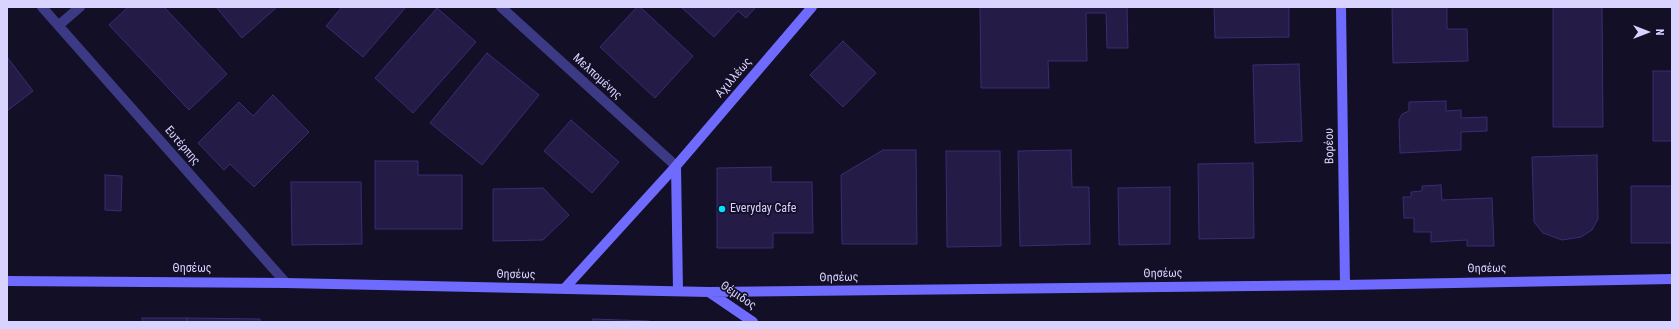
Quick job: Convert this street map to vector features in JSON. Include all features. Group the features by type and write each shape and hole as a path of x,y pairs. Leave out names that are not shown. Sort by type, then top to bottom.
{"street":[{"name":"Ευτέρπης","path":"42,7 286,283"},
{"path":"59,25 80,7"},
{"name":"Μελπομένης","path":"500,7 676,166"},
{"name":"Αχιλλέως","path":"564,289 676,166 812,7"},
{"name":"Βορέου","path":"1341,7 1345,285"},
{"path":"676,166 678,291"},
{"name":"Θησέως","path":"7,281 286,283 709,292 1345,285 1672,279"},
{"name":"Θέμιδος","path":"709,292 753,322"}],"building":[{"path":"128,7 164,7 227,74 189,110 109,25"},
{"path":"216,7 277,7 242,38"},
{"path":"342,7 406,7 363,57 326,26"},
{"path":"637,7 640,7 693,56 655,98 600,47"},
{"path":"681,7 756,7 746,18 738,11 714,37"},
{"path":"980,7 1127,7 1128,48 1107,48 1106,13 1086,13 1087,61 1048,61 1049,88 981,88"},
{"path":"1214,7 1289,7 1289,37 1215,38"},
{"path":"1392,7 1447,7 1447,29 1467,29 1468,61 1393,63"},
{"path":"1553,7 1602,7 1603,127 1553,127"},
{"path":"437,8 476,42 413,113 375,78"},
{"path":"843,41 876,73 843,107 810,75"},
{"path":"487,53 539,95 482,165 430,123"},
{"path":"7,57 33,91 7,111"},
{"path":"1299,64 1302,141 1255,143 1253,65"},
{"path":"1653,71 1672,71 1672,141 1653,141"},
{"path":"273,95 309,132 254,187 230,164 224,170 198,143 239,102 253,116"},
{"path":"1446,101 1446,111 1461,110 1461,118 1487,117 1487,131 1461,132 1461,150 1400,153 1399,120 1402,114 1409,111 1409,102"},
{"path":"571,120 619,162 592,193 544,151"},
{"path":"883,150 916,150 917,244 842,244 841,175"},
{"path":"1071,150 1072,187 1089,187 1090,244 1020,246 1018,151"},
{"path":"946,151 1000,151 1001,246 947,247"},
{"path":"1597,155 1598,219 1592,230 1581,237 1562,240 1543,233 1534,222 1532,157"},
{"path":"375,161 418,161 418,175 462,175 462,229 375,229"},
{"path":"1253,163 1254,238 1199,239 1198,164"},
{"path":"771,167 771,182 812,182 813,233 773,233 773,248 717,248 717,168"},
{"path":"105,175 122,176 121,211 105,210"},
{"path":"291,182 361,182 362,244 292,245"},
{"path":"1441,185 1442,200 1492,198 1494,246 1467,246 1467,240 1431,242 1431,232 1414,232 1414,218 1404,218 1403,197 1411,197 1411,192 1422,191 1422,186"},
{"path":"1631,186 1672,186 1672,243 1631,243"},
{"path":"1170,187 1170,244 1119,245 1118,188"},
{"path":"543,188 569,215 543,240 493,241 493,189"},
{"path":"142,318 187,318 187,322 142,322"},
{"path":"187,318 260,319 260,322 187,322"},
{"path":"593,319 649,321 649,322 593,322"}],"place":[{"name":"Everyday Cafe","path":"722,209"}]}
